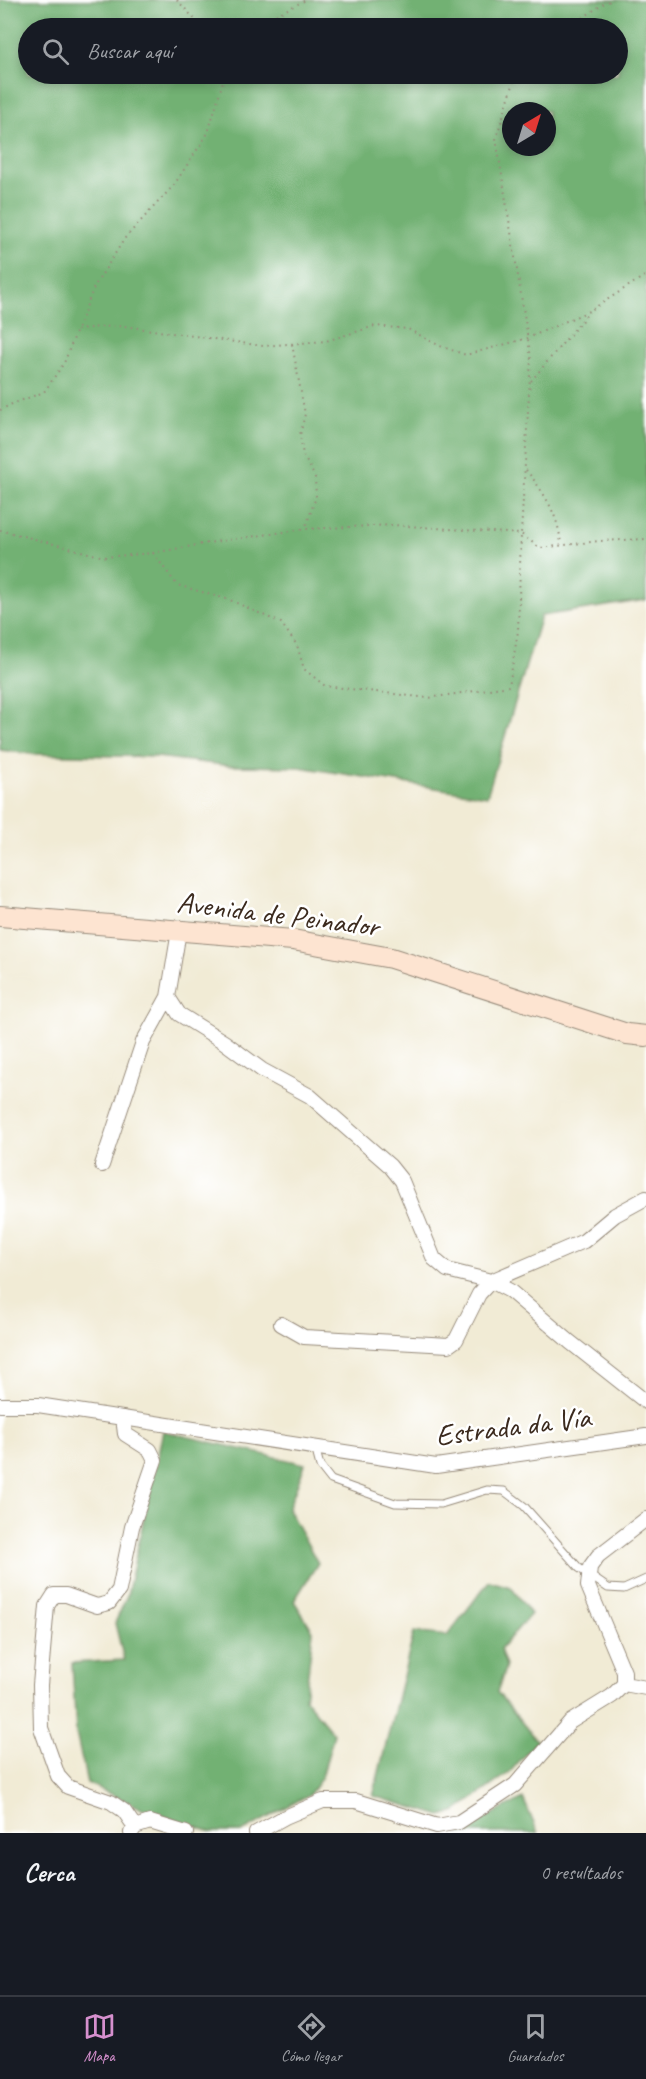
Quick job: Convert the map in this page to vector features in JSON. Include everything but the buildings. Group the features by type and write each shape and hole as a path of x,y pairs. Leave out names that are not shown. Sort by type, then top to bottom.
{"street":[{"name":"Avenida de Peinador","path":"0,916 293,940 391,958 627,1034 646,1036"},
{"path":"102,1165 143,1042 168,997 179,931"},
{"path":"168,997 179,1014 224,1042 262,1070 310,1096 390,1166 402,1181 434,1259 447,1270 491,1281 510,1291 646,1402"},
{"path":"281,1324 304,1337 449,1345 456,1340 479,1294 491,1281 584,1241 615,1215 646,1198"},
{"name":"Estrada da Vía","path":"0,1405 38,1405 436,1466 646,1436"},
{"path":"123,1418 125,1434 150,1450 155,1460 132,1527 119,1590 109,1603 97,1606 66,1595 54,1594 47,1606 40,1685 41,1728 58,1776 68,1787 111,1802 124,1811 133,1830 150,1822 186,1833"},
{"path":"256,1833 285,1817 323,1801 356,1801 437,1826 459,1821 515,1785 570,1722 612,1695 624,1684 624,1672 588,1586 590,1567 598,1556 646,1519"},
{"path":"624,1684 646,1688"}],"lane":[{"name":"Estrada da Vía","path":"315,1447 320,1466 331,1480 395,1503 441,1504 487,1490 504,1491 524,1506 579,1568 589,1576"},
{"path":"589,1576 608,1588 624,1589 646,1579"}],"path":[{"path":"177,0 193,18"},
{"path":"269,18 306,0"},
{"path":"583,18 613,0"},
{"path":"0,410 44,392 64,363 94,287 125,238 174,185 208,133 222,84"},
{"path":"153,553 177,585 230,600 281,623 297,645 304,669 325,687 428,698 509,686 518,631 531,358 496,138 513,84"},
{"path":"77,330 124,326 263,346 326,341 375,326 408,329 440,346 466,355 528,338 591,310 646,275"},
{"path":"530,382 591,310"},
{"path":"292,344 304,414 300,435 303,455 315,477 316,497 304,529"},
{"path":"525,469 539,485 549,504 560,528 561,544"},
{"path":"0,530 104,557 153,553 304,529 393,525 521,534 540,548 561,544 646,539"}],"green space":[{"path":"0,0 646,0 646,600 541,616 487,796 299,767 231,766 157,757 31,754 0,750"},
{"path":"163,1431 305,1464 288,1509 318,1563 294,1601 313,1631 305,1699 334,1734 322,1777 310,1794 242,1832 211,1832 142,1809 87,1783 76,1733 72,1663 124,1660 115,1623 127,1596"},
{"path":"489,1581 511,1587 531,1614 500,1649 506,1666 497,1692 537,1741 509,1773 456,1811 442,1816 373,1796 414,1632 447,1636"},
{"path":"523,1798 538,1833 458,1833"}]}
